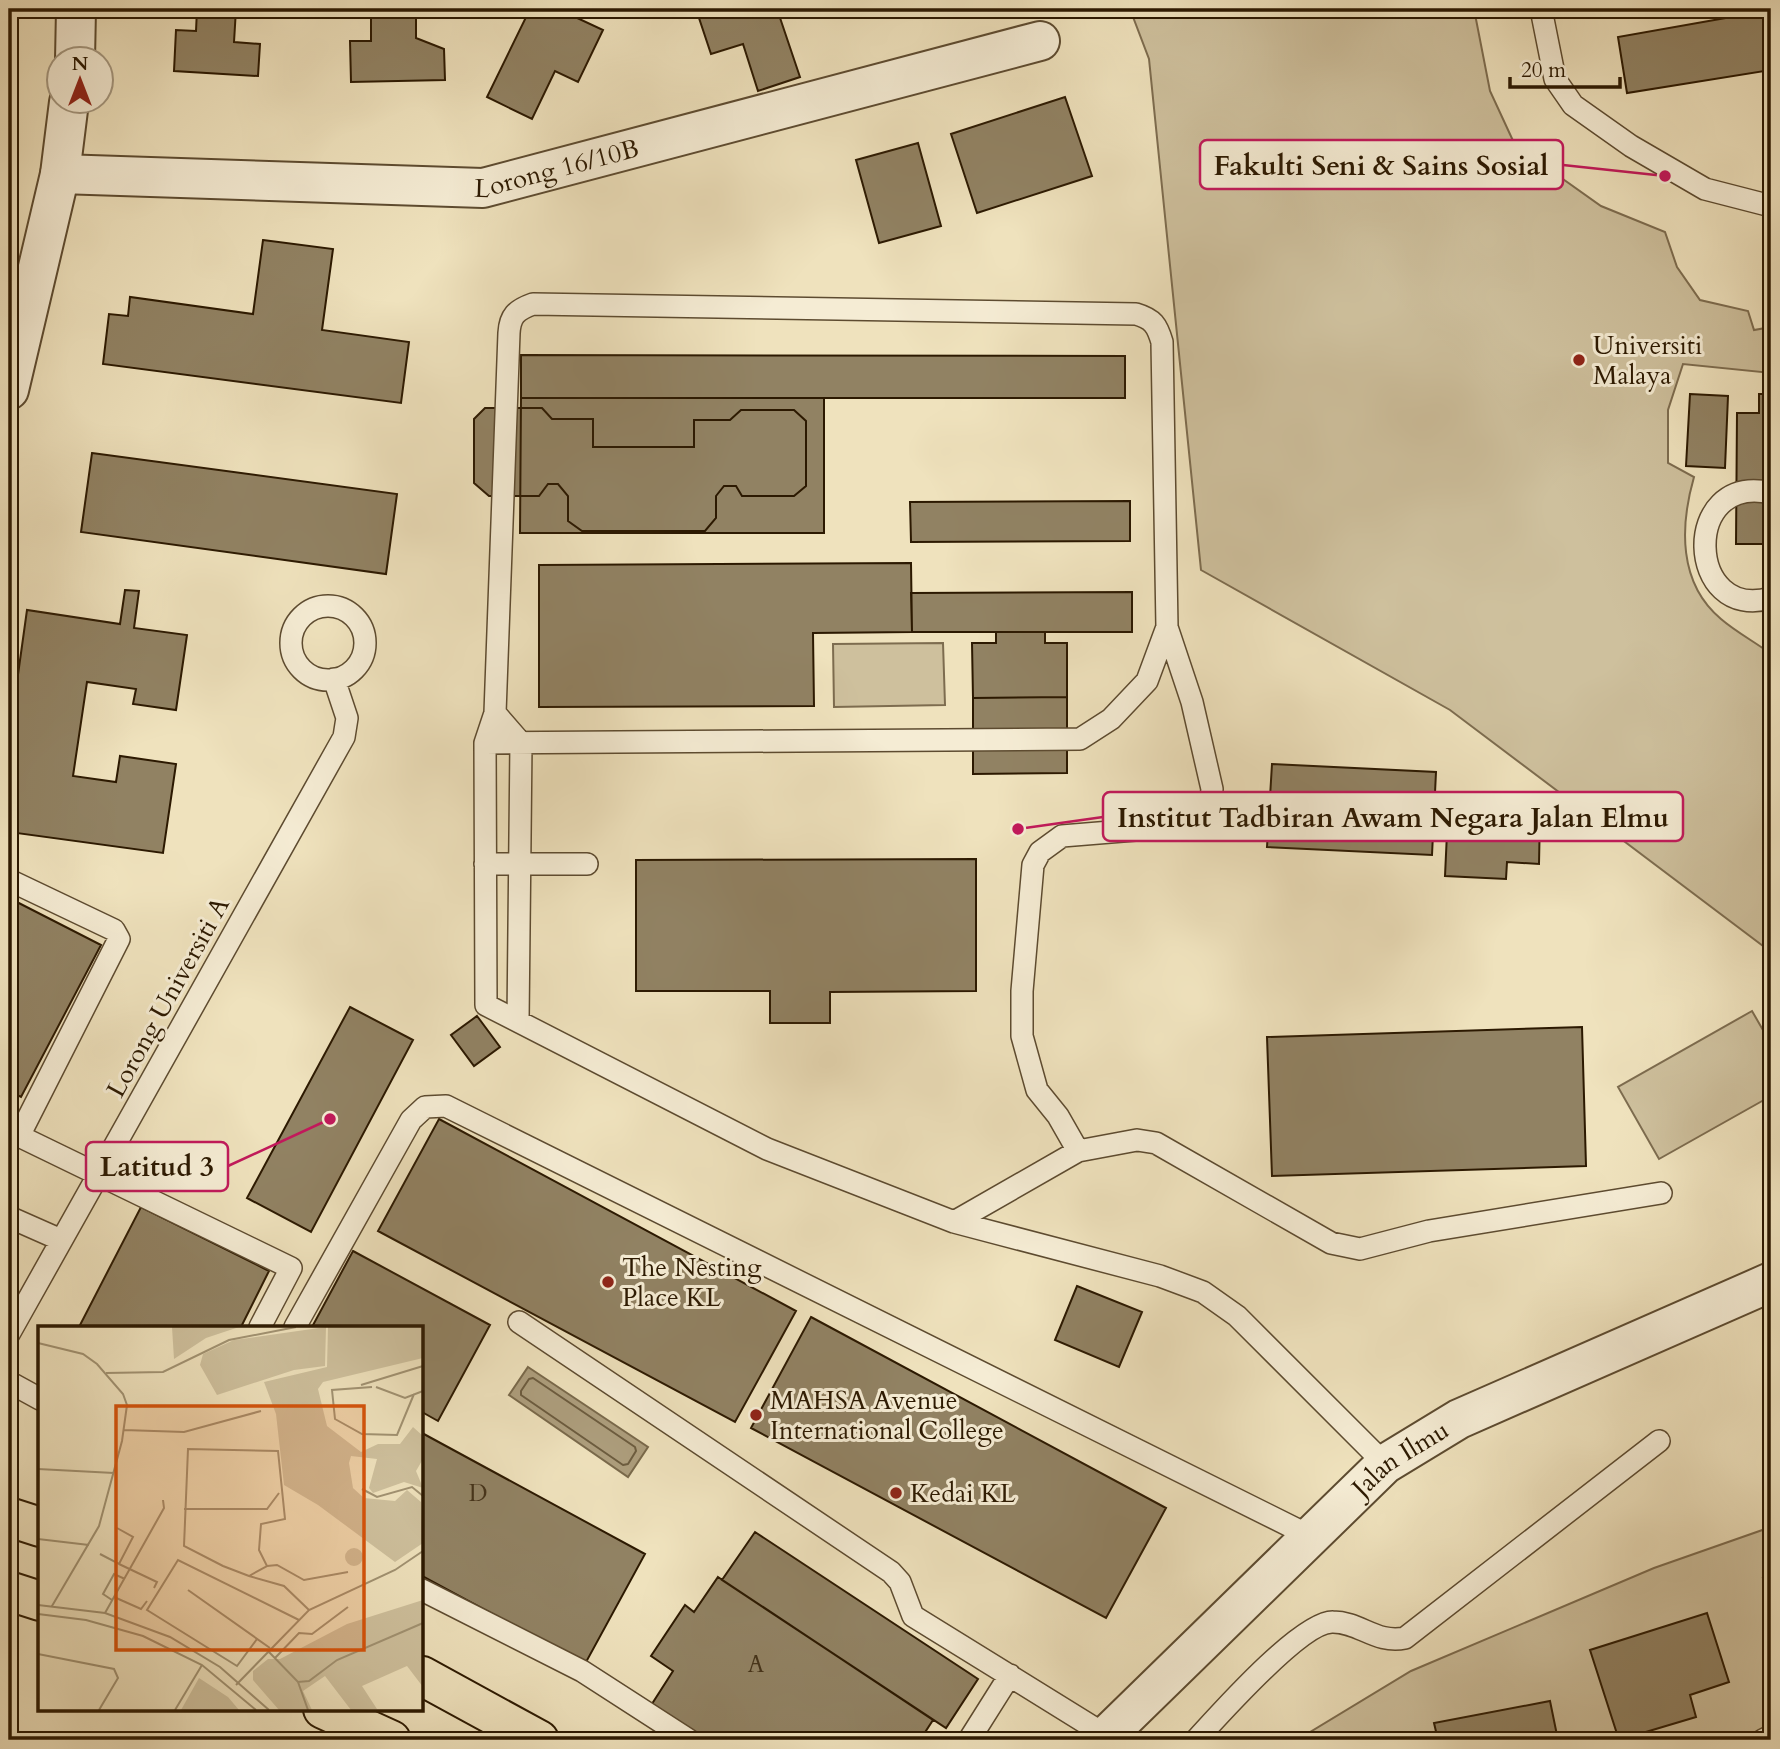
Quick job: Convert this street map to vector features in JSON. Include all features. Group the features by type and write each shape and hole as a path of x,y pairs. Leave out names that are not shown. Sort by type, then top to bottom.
{"main road":[{"path":"9,1517 38,1526"},
{"path":"9,1591 38,1600"},
{"path":"424,1677 539,1740"},
{"path":"325,1710 391,1740"}],"street":[{"path":"75,46 76,9"},
{"name":"Lorong 16/10B","path":"60,174 483,188 1040,41"},
{"path":"9,390 60,174 67,116"},
{"name":"Jalan Ilmu","path":"1104,1738 1385,1464 1459,1419 1771,1282"}],"lane":[{"path":"1541,9 1555,79 1573,105 1631,146 1705,189 1771,206"},
{"path":"1078,1151 1058,1116 1037,1090 1023,1036 1030,879 1040,852 1062,836 1196,825 1210,810 1212,789 1192,702 1167,627 1162,342 1158,327 1150,318 1122,314 533,304 519,309 510,319 495,713 485,743 486,1005 766,1149 954,1222 1160,1276 1203,1292 1237,1316 1385,1464"},
{"path":"1768,604 1744,599 1727,591 1713,579 1705,561 1702,542 1712,517 1732,497 1750,492 1771,493"},
{"path":"485,743 1080,739 1111,719 1147,681 1167,627"},
{"name":"Lorong Universiti A","path":"9,1334 344,737 347,718 334,679"},
{"path":"495,713 521,743 518,1021"},
{"path":"485,864 587,864"},
{"path":"9,880 114,930 118,939 14,1133 291,1268 261,1326"},
{"path":"296,1326 411,1120 425,1107 446,1106 1310,1536"},
{"path":"954,1222 1078,1151 1137,1140 1156,1143 1331,1243 1350,1250 1370,1248 1429,1231 1661,1193"},
{"path":"9,1217 61,1240"},
{"path":"519,1322 891,1572 900,1582 913,1616 1010,1675 1104,1738"},
{"path":"9,1382 38,1398"},
{"path":"1196,1740 1233,1699 1308,1630 1329,1621 1340,1622 1384,1640 1405,1638 1659,1441"},
{"path":"424,1591 582,1671 689,1740"},
{"path":"968,1740 1010,1675"},
{"path":"1763,1740 1771,1737"}],"shaded area":[{"name":"Universiti Malaya","path":"1130,9 1474,9 1490,91 1515,145 1601,206 1665,232 1677,267 1700,300 1748,311 1754,330 1771,327 1771,373 1683,364 1668,410 1668,463 1694,477 1685,534 1686,553 1697,589 1707,605 1721,619 1771,654 1771,952 1450,710 1201,570 1149,59"},
{"path":"943,643 945,705 834,707 833,644"},
{"path":"1752,1011 1771,1044 1771,1096 1659,1159 1618,1087"},
{"path":"1771,1527 1771,1740 1297,1740 1411,1671 1654,1568"}],"water":[{"path":"528,1367 648,1447 628,1477 509,1395"}],"building":[{"path":"197,9 236,9 234,42 260,44 258,76 174,71 176,30 196,31"},
{"path":"371,9 416,9 416,38 444,49 445,80 351,82 350,41 371,41"},
{"path":"530,9 558,9 603,30 578,82 555,71 532,119 487,97"},
{"path":"696,9 777,9 800,77 758,91 743,44 711,54"},
{"path":"1771,10 1771,70 1627,93 1618,37"},
{"path":"1065,97 1092,176 977,213 951,134"},
{"path":"918,143 941,226 879,243 856,160"},
{"path":"263,240 333,249 322,330 409,342 401,403 103,364 109,314 128,316 130,297 253,314"},
{"path":"521,355 1125,356 1125,398 521,398"},
{"path":"1690,394 1728,396 1725,468 1686,466"},
{"path":"1759,394 1771,394 1771,544 1736,544 1737,413 1759,413"},
{"path":"521,398 824,398 824,533 520,533"},
{"path":"485,408 542,408 552,419 593,419 593,447 694,447 694,420 730,420 741,410 794,410 806,421 806,486 794,496 742,496 736,486 724,486 716,496 716,518 705,531 582,531 568,521 568,496 558,484 548,484 539,496 489,496 474,483 474,419"},
{"path":"92,453 397,494 386,574 81,532"},
{"path":"1130,501 1130,541 911,542 910,502"},
{"path":"911,563 912,632 813,633 814,706 539,707 539,565"},
{"path":"125,590 139,591 134,628 187,635 176,710 133,704 136,689 87,682 73,776 116,782 120,756 176,764 163,853 9,832 9,739 27,610 120,624"},
{"path":"1132,592 1132,632 912,632 911,593"},
{"path":"996,632 1045,632 1045,643 1067,643 1067,697 973,698 972,643 996,643"},
{"path":"1067,697 1067,773 973,774 973,698"},
{"path":"1272,764 1436,772 1432,855 1267,847"},
{"path":"1448,811 1540,814 1539,864 1507,862 1506,879 1445,876"},
{"path":"976,859 976,991 830,992 830,1023 770,1023 770,991 636,991 636,860"},
{"path":"9,898 101,945 21,1097 9,1091"},
{"path":"350,1007 413,1040 311,1232 247,1198"},
{"path":"477,1016 500,1047 474,1066 451,1035"},
{"path":"1582,1027 1586,1166 1272,1176 1267,1037"},
{"name":"The Nesting Place KL","path":"439,1119 796,1311 735,1422 378,1231"},
{"path":"141,1207 269,1271 242,1326 80,1326"},
{"path":"353,1251 490,1325 438,1421 424,1413 424,1326 313,1326"},
{"path":"1077,1286 1142,1312 1119,1367 1055,1340"},
{"path":"811,1317 1166,1508 1106,1618 751,1428"},
{"path":"424,1434 645,1554 585,1664 424,1577"},
{"path":"755,1532 978,1679 946,1728 722,1580"},
{"path":"1771,1575 1771,1600 1763,1578"},
{"path":"718,1577 933,1720 920,1740 700,1740 650,1707 673,1671 651,1656 685,1605 694,1612"},
{"path":"1707,1613 1729,1682 1690,1695 1696,1717 1619,1740 1590,1650"},
{"path":"1550,1701 1558,1740 1438,1740 1434,1723"}],"place":[{"name":"Fakulti Seni & Sains Sosial","path":"1665,176"},
{"name":"Universiti Malaya","path":"1579,360"},
{"name":"Institut Tadbiran Awam Negara Jalan Elmu","path":"1018,829"},
{"name":"Latitud 3","path":"330,1119"},
{"name":"The Nesting Place KL","path":"608,1282"},
{"name":"MAHSA Avenue International College","path":"756,1415"},
{"name":"Kedai KL","path":"896,1493"}]}
